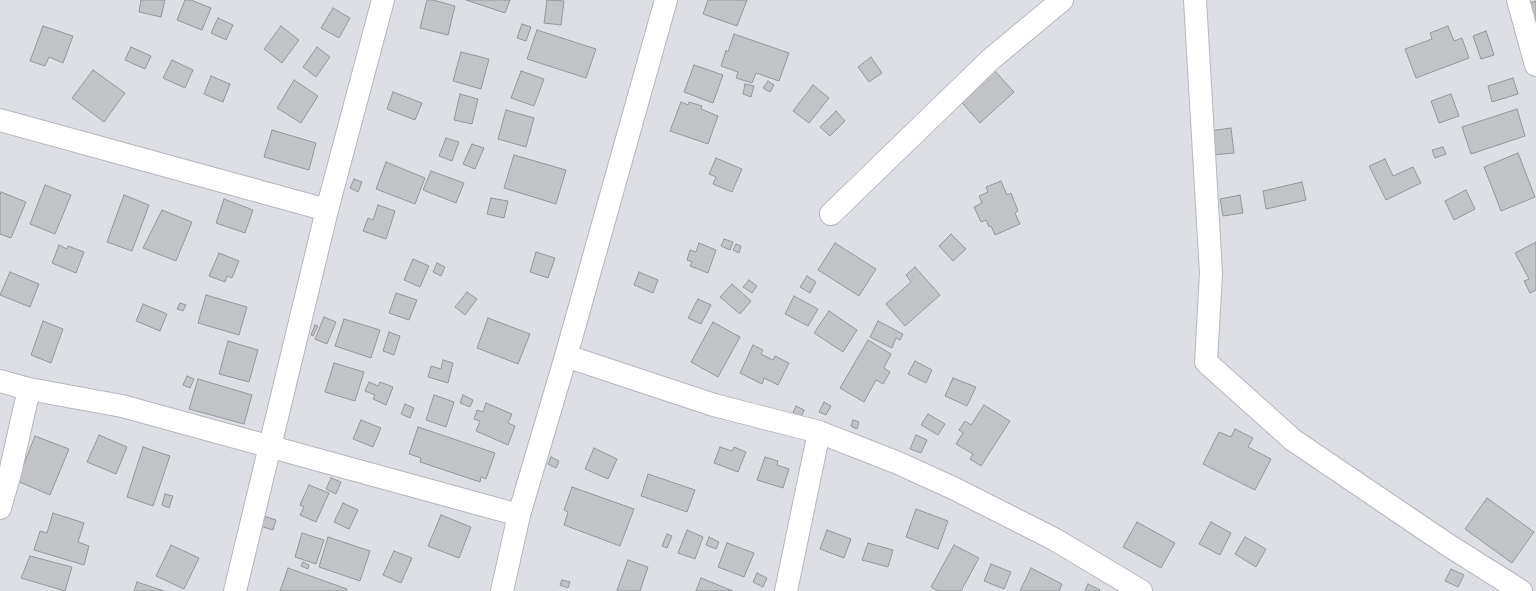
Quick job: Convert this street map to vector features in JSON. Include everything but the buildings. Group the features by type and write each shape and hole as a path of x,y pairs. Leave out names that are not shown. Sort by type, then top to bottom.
{"street":[{"path":"235,591 327,210 383,0"},
{"path":"502,591 518,515 566,356 666,0"},
{"path":"831,214 991,59 1062,0"},
{"path":"1195,0 1211,273 1206,362 1293,440 1448,545 1522,591"},
{"path":"1518,0 1535,60"},
{"path":"0,120 327,210"},
{"path":"566,356 714,405 819,432 898,463 953,488 1054,539 1141,591"},
{"path":"0,381 29,389 122,406 518,515"},
{"path":"0,508 10,473 29,389"},
{"path":"786,591 819,432"}]}
